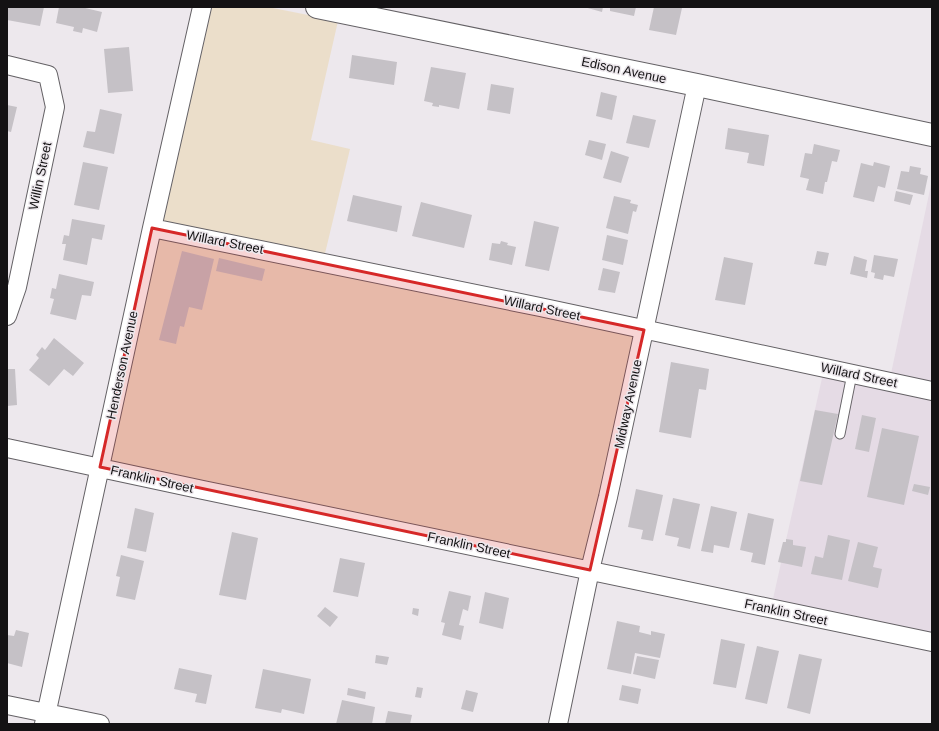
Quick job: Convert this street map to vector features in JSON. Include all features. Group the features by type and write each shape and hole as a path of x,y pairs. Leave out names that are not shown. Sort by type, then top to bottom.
{"street":[{"name":"Henderson Avenue","path":"45,718 202,7"},
{"name":"Edison Avenue","path":"316,7 698,85 932,135"},
{"name":"Willin Street","path":"7,65 48,75 54,107 16,287 7,316"},
{"name":"Midway Avenue","path":"558,724 590,570 608,497 698,85"},
{"name":"Willard Street","path":"152,228 235,244 932,390"},
{"name":"Franklin Street","path":"7,448 932,642"},
{"path":"7,705 45,718 100,724"}],"lane":[{"path":"840,434 852,374"}],"highlighted area":[{"path":"152,228 644,330 590,570 100,467"}],"shaded area":[{"path":"212,7 268,7 338,21 311,140 350,149 322,266 651,332 599,571 107,468"},
{"path":"932,180 932,643 771,608 824,369 889,383"}],"building":[{"path":"7,7 44,7 40,26 7,20"},
{"path":"59,7 81,7 102,12 97,32 83,28 82,33 73,31 74,27 56,23"},
{"path":"584,7 603,7 602,12"},
{"path":"610,7 636,7 634,16 610,11"},
{"path":"654,7 682,8 676,35 649,30"},
{"path":"129,47 133,91 108,93 104,49"},
{"path":"352,55 397,62 394,85 349,78"},
{"path":"431,67 466,73 459,109 439,105 439,107 432,106 433,103 424,101"},
{"path":"491,84 514,88 510,114 487,110"},
{"path":"601,92 617,96 612,120 596,116"},
{"path":"7,105 17,107 11,132 7,131"},
{"path":"100,109 122,114 114,154 83,147 87,131 95,132"},
{"path":"633,115 656,120 649,148 626,143"},
{"path":"728,128 769,135 764,166 747,163 749,153 725,149"},
{"path":"589,140 606,144 602,160 585,155"},
{"path":"814,144 840,150 837,162 832,161 827,182 825,182 823,194 806,190 809,179 800,177 805,153 812,154"},
{"path":"611,151 629,157 621,183 603,178"},
{"path":"83,162 108,167 99,210 74,205"},
{"path":"874,162 890,166 885,188 878,186 874,202 853,197 861,163 873,166"},
{"path":"910,166 921,168 920,174 928,176 924,195 897,189 901,171 909,172"},
{"path":"896,191 913,195 910,205 894,201"},
{"path":"353,195 402,206 397,232 347,221"},
{"path":"614,196 631,200 630,203 638,205 636,212 633,211 628,234 606,228"},
{"path":"421,202 472,215 464,248 412,236"},
{"path":"72,219 105,225 102,240 92,238 87,265 63,260 66,244 62,244 64,235 69,236"},
{"path":"534,221 559,227 549,271 525,266"},
{"path":"607,235 628,240 623,265 602,260"},
{"path":"501,241 508,243 507,245 516,247 512,265 489,260 492,243 500,244"},
{"path":"182,251 214,259 202,310 189,307 184,327 180,326 176,344 159,340"},
{"path":"817,251 829,253 826,266 814,264"},
{"path":"874,255 898,259 894,277 884,275 883,280 874,278 875,273 871,272"},
{"path":"854,256 867,260 865,271 868,271 867,278 850,274"},
{"path":"724,257 753,263 745,305 715,300"},
{"path":"219,258 265,269 262,281 216,271"},
{"path":"603,268 620,272 615,293 598,290"},
{"path":"59,274 94,282 91,296 82,295 76,320 50,314 54,299 50,298 52,288 56,289"},
{"path":"54,338 84,363 73,376 64,369 49,386 29,370 39,358 36,355 42,347 45,350"},
{"path":"671,362 709,369 706,390 699,389 691,438 659,432"},
{"path":"7,369 15,369 17,405 7,406"},
{"path":"815,410 838,414 822,485 800,481"},
{"path":"862,415 876,418 869,452 855,449"},
{"path":"882,428 919,436 904,505 867,497"},
{"path":"914,484 930,487 928,495 912,491"},
{"path":"636,489 663,495 653,541 641,539 643,530 628,527"},
{"path":"673,498 700,504 690,549 677,546 679,538 665,535"},
{"path":"711,506 737,512 729,548 714,545 713,553 701,551"},
{"path":"135,508 154,513 146,552 127,548"},
{"path":"748,513 774,519 765,565 751,562 753,553 740,550"},
{"path":"232,532 258,538 246,600 219,595"},
{"path":"828,535 850,540 842,580 811,574 815,556 823,558"},
{"path":"786,539 793,540 793,545 806,547 802,567 778,562 783,542 786,542"},
{"path":"858,542 878,547 873,567 882,569 878,588 848,581"},
{"path":"121,555 144,561 135,600 116,596 120,577 116,576"},
{"path":"340,558 365,563 358,597 333,592"},
{"path":"449,591 471,596 468,611 463,609 459,625 464,626 461,640 442,635 445,623 441,622"},
{"path":"485,592 509,598 503,629 479,623"},
{"path":"325,607 338,617 330,627 317,616"},
{"path":"413,608 419,609 418,616 412,614"},
{"path":"617,621 640,626 639,632 651,635 651,631 665,634 660,658 635,653 631,674 607,669"},
{"path":"16,630 29,633 22,667 7,663 7,635 14,636"},
{"path":"721,639 745,644 736,688 713,684"},
{"path":"757,646 779,651 767,704 745,699"},
{"path":"799,654 822,659 810,714 787,708"},
{"path":"376,655 389,657 387,665 375,663"},
{"path":"637,656 659,660 655,679 633,674"},
{"path":"179,668 212,675 206,704 195,702 197,694 174,689"},
{"path":"263,669 311,679 304,714 282,709 281,713 255,708"},
{"path":"622,685 641,689 638,704 619,700"},
{"path":"417,687 423,688 421,698 415,697"},
{"path":"348,688 366,692 365,699 347,695"},
{"path":"466,690 478,693 473,712 461,709"},
{"path":"342,700 375,707 372,724 336,724"},
{"path":"388,711 412,715 410,724 385,724"}]}
